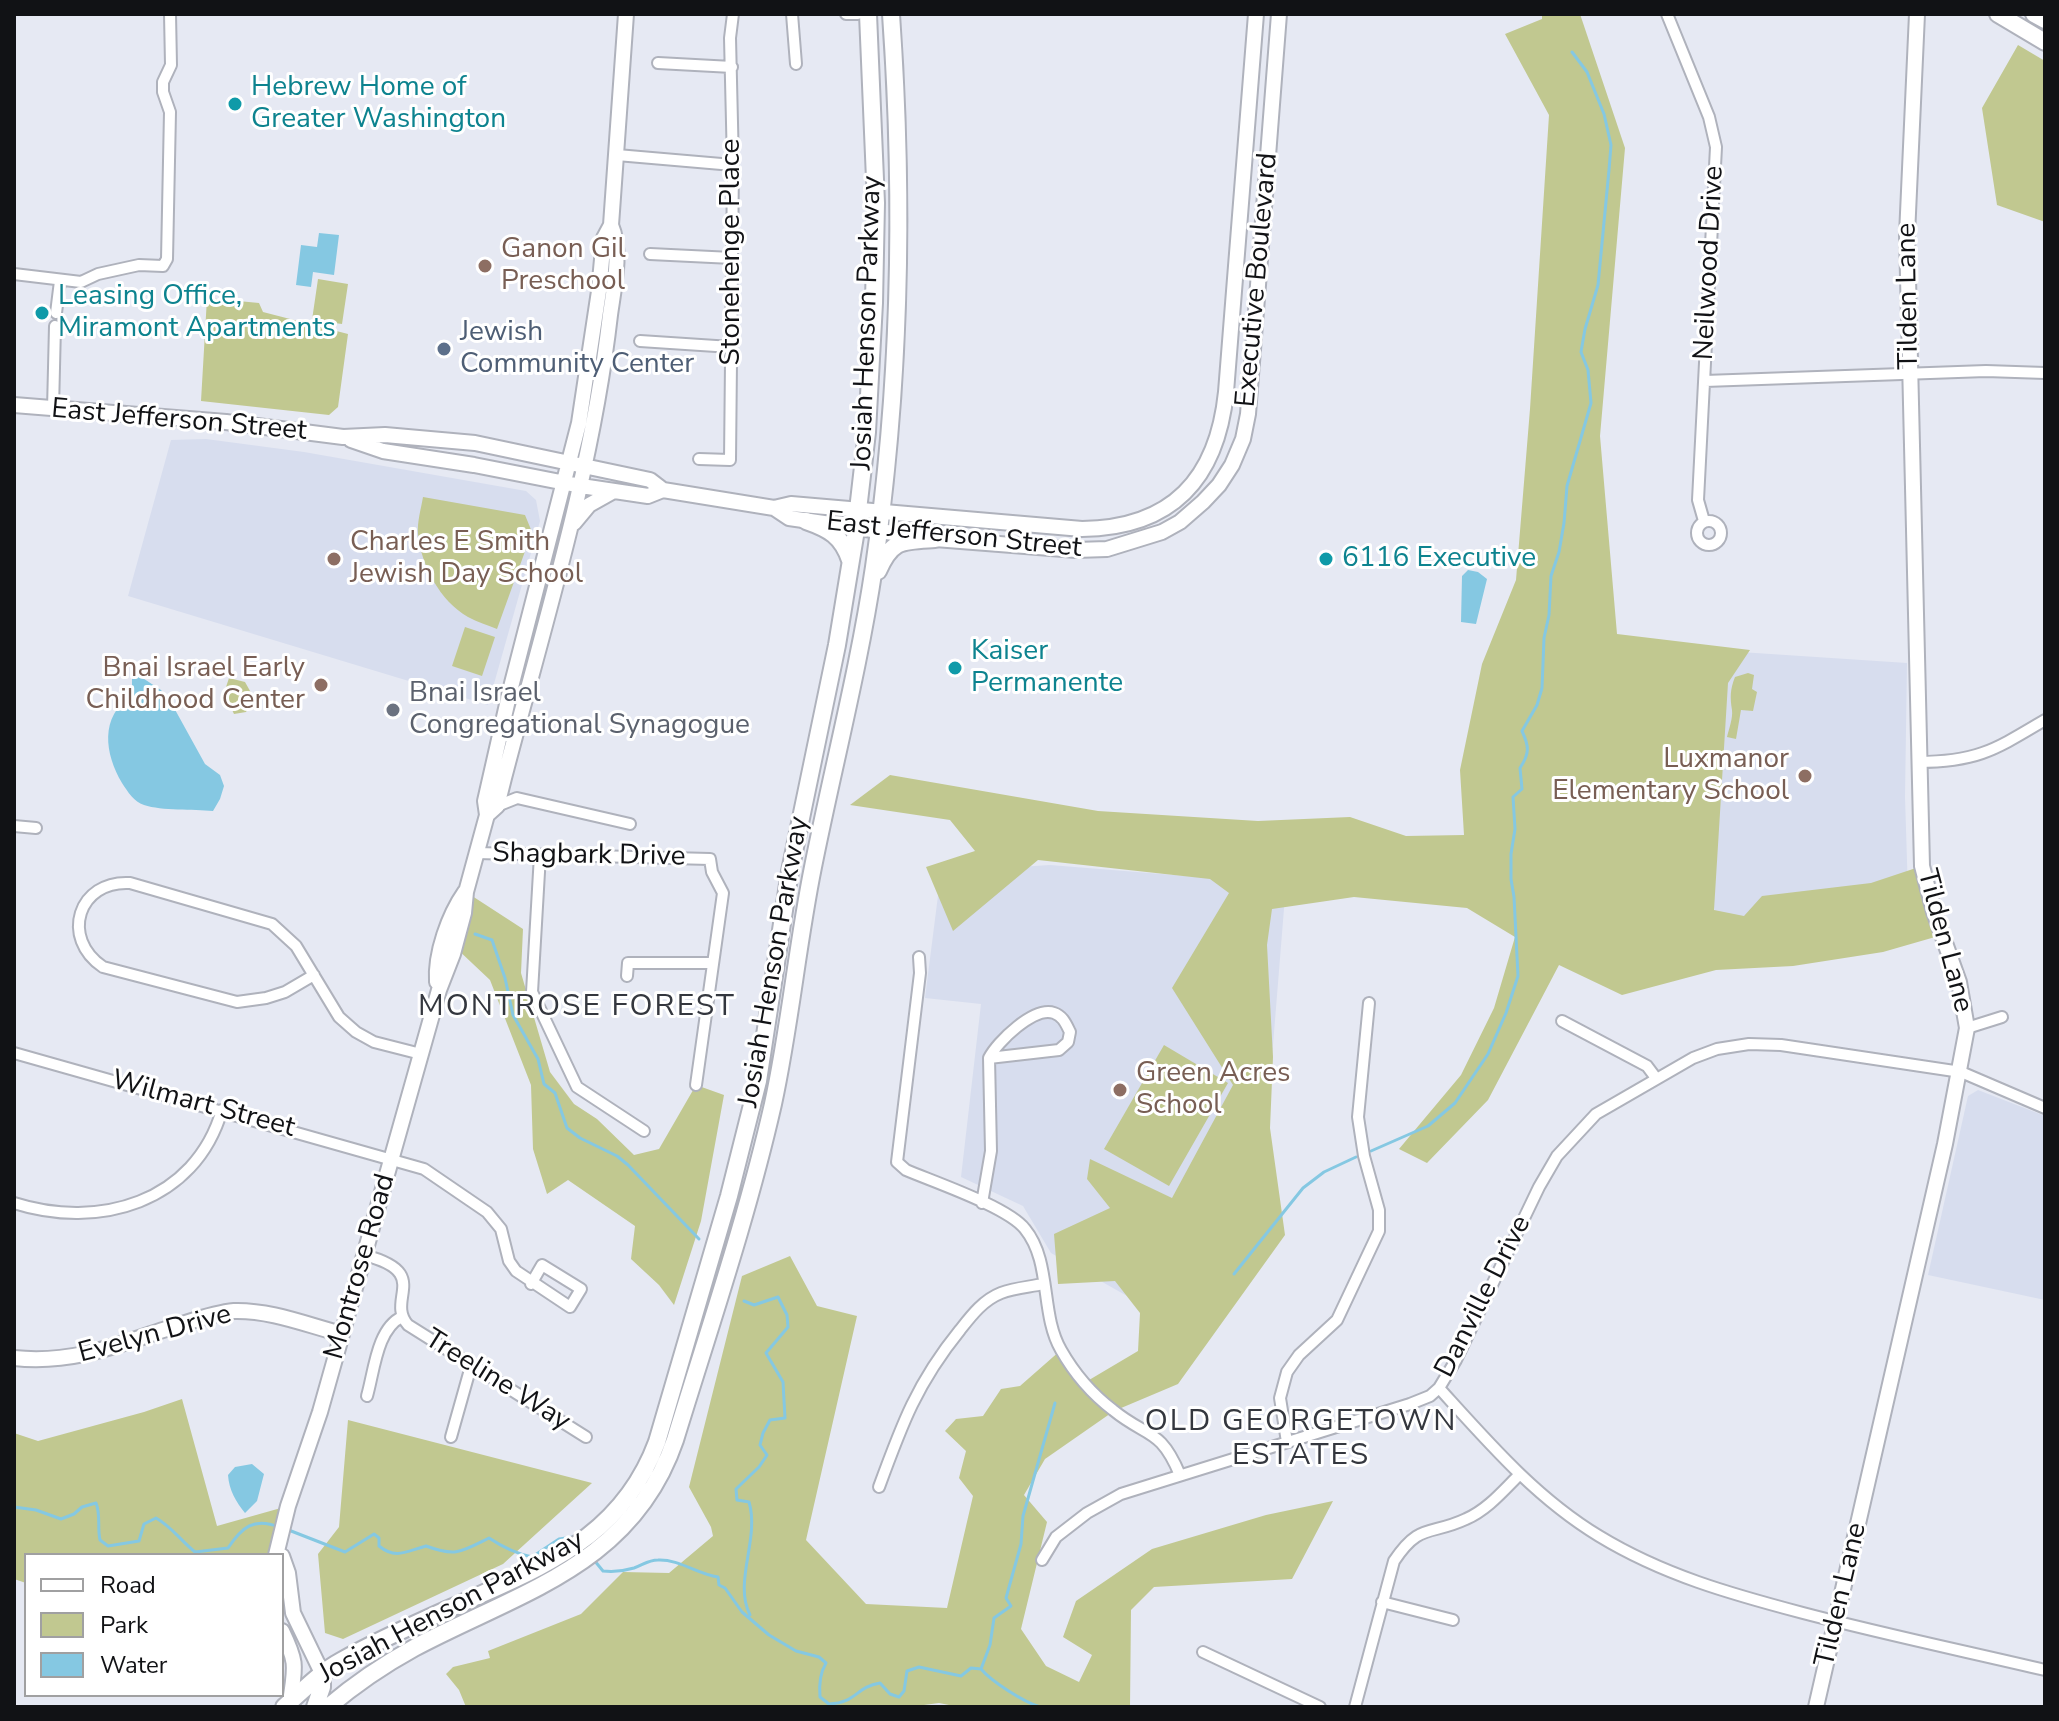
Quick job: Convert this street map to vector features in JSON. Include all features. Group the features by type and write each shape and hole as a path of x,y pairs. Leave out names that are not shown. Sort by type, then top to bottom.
{"main road":[{"name":"Josiah Henson Parkway","path":"601,1537 653,1453 745,1135 767,1034 794,844 851,563 871,372 876,218 868,14"},
{"name":"Josiah Henson Parkway","path":"328,1707 367,1677 557,1568 634,1515 667,1462 754,1179 778,1079 808,889 871,587 891,433 898,317 899,203 891,14"},
{"path":"1998,14 2045,42"},
{"path":"2034,14 2045,20"},
{"path":"806,521 823,527 840,539 851,563"},
{"path":"871,587 893,546 906,541 935,539"},
{"path":"831,671 832,705 826,748 827,756 835,766"},
{"name":"Josiah Henson Parkway","path":"287,1705 322,1673 367,1648 557,1568"},
{"path":"315,1707 322,1687 322,1673"}],"street":[{"path":"14,274 81,282 98,274 139,265 163,266 167,259 170,112 163,82 171,65 170,14"},
{"name":"Montrose Road","path":"492,810 485,801 510,691 570,464 589,360 604,238 611,225 626,14"},
{"name":"Stonehenge Place","path":"699,459 730,460 733,165 730,38 733,14"},
{"path":"792,14 796,64"},
{"path":"846,14 858,14"},
{"name":"Executive Boulevard","path":"1167,507 1197,478 1217,443 1223,416 1256,14"},
{"name":"Executive Boulevard","path":"1180,522 1211,495 1226,476 1238,452 1248,414 1279,14"},
{"name":"Neilwood Drive","path":"1667,14 1709,117 1716,147 1698,500 1704,521"},
{"name":"Tilden Lane","path":"1816,1707 1961,1072 1967,1028 1959,982 1934,912 1922,866 1907,235 1917,14"},
{"path":"1254,32 1278,34"},
{"path":"658,63 732,67"},
{"path":"1247,135 1270,127"},
{"path":"617,155 733,165"},
{"name":"Montrose Road","path":"280,1552 288,1506 320,1412 439,990 455,947 477,853 504,778 586,468 605,362 613,293 617,238 611,225"},
{"path":"650,254 732,258"},
{"path":"1236,271 1259,275"},
{"path":"56,313 60,281"},
{"path":"53,409 55,326"},
{"path":"640,341 731,347"},
{"path":"1229,353 1253,356"},
{"path":"1705,381 1986,371 2045,373"},
{"name":"East Jefferson Street","path":"14,405 226,422 343,437 385,435 475,443 650,480 663,490 774,508 791,504 1091,529 1138,520 1167,507"},
{"name":"East Jefferson Street","path":"343,437 383,451 581,486 648,496 663,490"},
{"path":"571,526 589,505 614,491"},
{"name":"East Jefferson Street","path":"774,508 789,518 879,532 1053,549 1097,550 1126,545 1150,538 1180,522"},
{"path":"1050,527 1053,549"},
{"path":"1918,762 1944,762 1993,751 2045,720"},
{"path":"504,778 517,798"},
{"path":"492,810 517,798 630,824"},
{"path":"14,826 36,828"},
{"name":"Shagbark Drive","path":"477,853 710,859 712,872 723,893 696,1085"},
{"path":"540,855 532,992 577,1087 644,1131"},
{"path":"314,975 285,992 237,1002 103,967 92,959 82,945 78,930 81,909 93,894 108,884 130,883 272,924 296,946 314,975 339,1017 356,1032 374,1042 421,1054"},
{"path":"919,957 920,973 897,1162 906,1170 982,1203 1025,1228 1040,1262 1056,1339 1084,1383 1114,1411 1159,1438 1171,1453 1180,1475"},
{"path":"627,976 628,963 713,963"},
{"path":"1287,1442 1280,1398 1287,1372 1299,1355 1337,1320 1379,1231 1379,1210 1364,1156 1358,1117 1369,1003"},
{"path":"982,1203 991,1151 989,1058 995,1048 1018,1027 1043,1012 1054,1013 1064,1020 1070,1032 1068,1042 1059,1050 989,1058"},
{"path":"1967,1028 2002,1017"},
{"path":"1562,1021 1647,1066 1656,1078"},
{"name":"Danville Drive","path":"1042,1560 1056,1537 1087,1513 1121,1494 1430,1396 1439,1388 1456,1360 1557,1156 1596,1114 1693,1058 1717,1049 1749,1044 1781,1045 1961,1072 2045,1108"},
{"name":"Wilmart Street","path":"14,1053 424,1169 487,1212 501,1229 509,1261 531,1284"},
{"path":"14,1203 38,1211 82,1215 140,1201 165,1189 184,1173 202,1153 218,1126 222,1110"},
{"name":"Treeline Way","path":"364,1255 393,1264 400,1272 404,1289 402,1317 408,1325 586,1437"},
{"path":"542,1265 581,1289 570,1307 531,1284 542,1265"},
{"path":"879,1487 906,1413 920,1384 946,1348 986,1302 1001,1293 1043,1284"},
{"name":"Evelyn Drive","path":"14,1358 38,1360 87,1355 198,1319 233,1311 265,1313 342,1334"},
{"path":"367,1396 384,1335 393,1321 402,1317"},
{"path":"451,1437 471,1366"},
{"path":"1439,1388 1519,1475 1596,1535 1650,1565 1736,1595 1836,1622 2045,1670"},
{"path":"1355,1707 1394,1561 1407,1541 1426,1531 1472,1516 1497,1498 1519,1475"},
{"name":"Montrose Road","path":"284,1562 293,1613 322,1673"},
{"path":"1382,1602 1453,1620"},
{"path":"284,1635 293,1651 295,1663 287,1705"},
{"path":"1203,1652 1320,1707"}],"shaded area":[{"name":"Charles E Smith Jewish Day School","path":"206,439 304,452 526,491 536,500 540,521 488,705 128,596 171,440"},
{"name":"Luxmanor Elementary School","path":"1710,650 1907,663 1905,797 1908,893 1716,932 1702,756"},
{"name":"Green Acres School","path":"1050,865 1286,884 1257,1243 1159,1314 1051,1253 1023,1206 961,1177 981,1004 925,998 941,872"},
{"path":"1978,1090 2045,1116 2045,1300 1928,1275 1968,1096"}],"green space":[{"path":"1542,14 1580,14 1625,148 1600,436 1617,634 1750,650 1728,683 1714,910 1744,916 1762,896 1871,883 1922,866 1942,935 1883,952 1793,966 1716,970 1622,995 1559,965 1488,1100 1427,1163 1399,1149 1461,1075 1494,1008 1515,937 1467,908 1354,897 1272,909 1267,945 1273,1057 1270,1128 1285,1235 1178,1384 1114,1411 1045,1459 1024,1495 1047,1522 1021,1629 1046,1666 1079,1682 1092,1655 1063,1637 1076,1601 1152,1549 1266,1515 1333,1501 1292,1579 1154,1587 1131,1610 1130,1707 959,1707 939,1703 909,1707 466,1707 459,1690 446,1674 453,1667 490,1658 488,1651 581,1614 623,1572 669,1573 713,1536 689,1487 742,1276 790,1256 817,1306 857,1316 806,1540 866,1604 947,1608 973,1496 959,1478 966,1451 945,1431 956,1419 983,1416 1001,1389 1020,1386 1061,1350 1084,1383 1138,1351 1140,1313 1115,1281 1058,1284 1054,1234 1110,1208 1087,1179 1090,1159 1172,1198 1233,1085 1172,988 1229,893 1210,879 1038,860 953,931 926,867 975,851 950,820 850,805 890,775 1098,811 1258,821 1350,817 1406,836 1464,835 1460,770 1482,664 1516,580 1549,115 1505,34 1542,19"},
{"path":"2018,45 2045,61 2045,222 1997,205 1982,108"},
{"path":"318,279 348,284 342,324 312,320"},
{"path":"207,298 259,303 263,312 348,334 338,407 329,415 201,401"},
{"path":"423,497 525,515 532,532 497,629 458,610 434,581 423,558 418,534"},
{"path":"465,627 495,637 482,676 452,666"},
{"path":"1748,673 1754,675 1752,689 1757,692 1753,711 1741,710 1736,739 1727,737 1732,716 1733,682 1735,677"},
{"path":"229,678 245,682 254,698 246,712 234,714 224,693"},
{"path":"466,892 523,929 521,973 550,1072 574,1104 597,1119 634,1155 659,1149 696,1085 724,1095 701,1221 674,1305 659,1285 631,1259 635,1226 568,1180 547,1194 533,1149 531,1085 490,980 455,947"},
{"path":"1164,1045 1228,1083 1169,1186 1104,1149"},
{"path":"182,1399 217,1526 288,1506 277,1553 24,1553 24,1582 14,1579 14,1433 38,1441"},
{"path":"348,1420 592,1483 503,1564 343,1639 325,1633 318,1554 339,1527"}],"water":[{"path":"319,233 339,235 334,275 313,272 311,287 296,285 301,245 317,247"},
{"path":"1468,570 1478,572 1487,579 1476,624 1461,622 1462,576"},
{"path":"132,671 161,690 205,764 220,775 224,786 213,811 140,804 122,783 112,760 108,736 114,714 132,695"},
{"path":"252,1464 264,1474 257,1501 245,1513 234,1496 228,1475 235,1467"}],"waterway":[{"path":"1371,1151 1428,1126 1455,1103 1488,1054 1518,976 1511,879 1515,829 1513,797 1522,789 1520,768 1527,754 1522,731 1537,705 1542,688 1551,576 1559,552 1567,486 1591,403 1588,370 1581,352 1598,285 1611,145 1604,114 1587,72 1572,52"},
{"path":"475,934 492,940 513,1015 538,1059 544,1084 555,1093 567,1128 628,1165 699,1239"},
{"path":"1234,1274 1303,1188 1324,1172 1356,1157"},
{"path":"744,1301 754,1305 778,1297 787,1315 788,1327 766,1353 783,1382 785,1418 770,1420 760,1445 767,1455 736,1489 737,1500 749,1502 752,1516 744,1589 750,1615"},
{"path":"981,1669 990,1645 994,1618 1011,1606 1006,1598 1021,1544 1023,1516 1055,1403"},
{"path":"14,1507 36,1510 61,1519 96,1503 100,1540 108,1546 139,1541 144,1524 156,1518 195,1552 228,1548 238,1534 249,1526 262,1523 279,1527"},
{"path":"286,1529 345,1552 374,1534 379,1538 379,1546 391,1553 426,1546 452,1552 472,1547 489,1538 532,1557 559,1539 573,1537"},
{"path":"594,1560 603,1571 626,1570 651,1561 666,1560 718,1577 719,1585 725,1588 742,1612 769,1635 796,1651 819,1657 826,1663 820,1680 820,1697 829,1704 845,1701 865,1688 880,1683 890,1694 899,1697 904,1691 907,1671 919,1667 961,1676 971,1668 981,1669 1009,1691 1040,1707"}],"place":[{"name":"Hebrew Home of Greater Washington","path":"235,104"},
{"name":"Ganon Gil Preschool","path":"485,266"},
{"name":"Leasing Office, Miramont Apartments","path":"42,313"},
{"name":"Jewish Community Center","path":"444,349"},
{"name":"Charles E Smith Jewish Day School","path":"334,559"},
{"name":"6116 Executive","path":"1326,559"},
{"name":"Kaiser Permanente","path":"955,668"},
{"name":"Bnai Israel Early Childhood Center","path":"321,685"},
{"name":"Bnai Israel Congregational Synagogue","path":"393,710"},
{"name":"Luxmanor Elementary School","path":"1805,776"},
{"name":"Green Acres School","path":"1120,1090"}],"district":[{"name":"MONTROSE FOREST","path":"577,1008"},
{"name":"OLD GEORGETOWN ESTATES","path":"1301,1440"}]}
